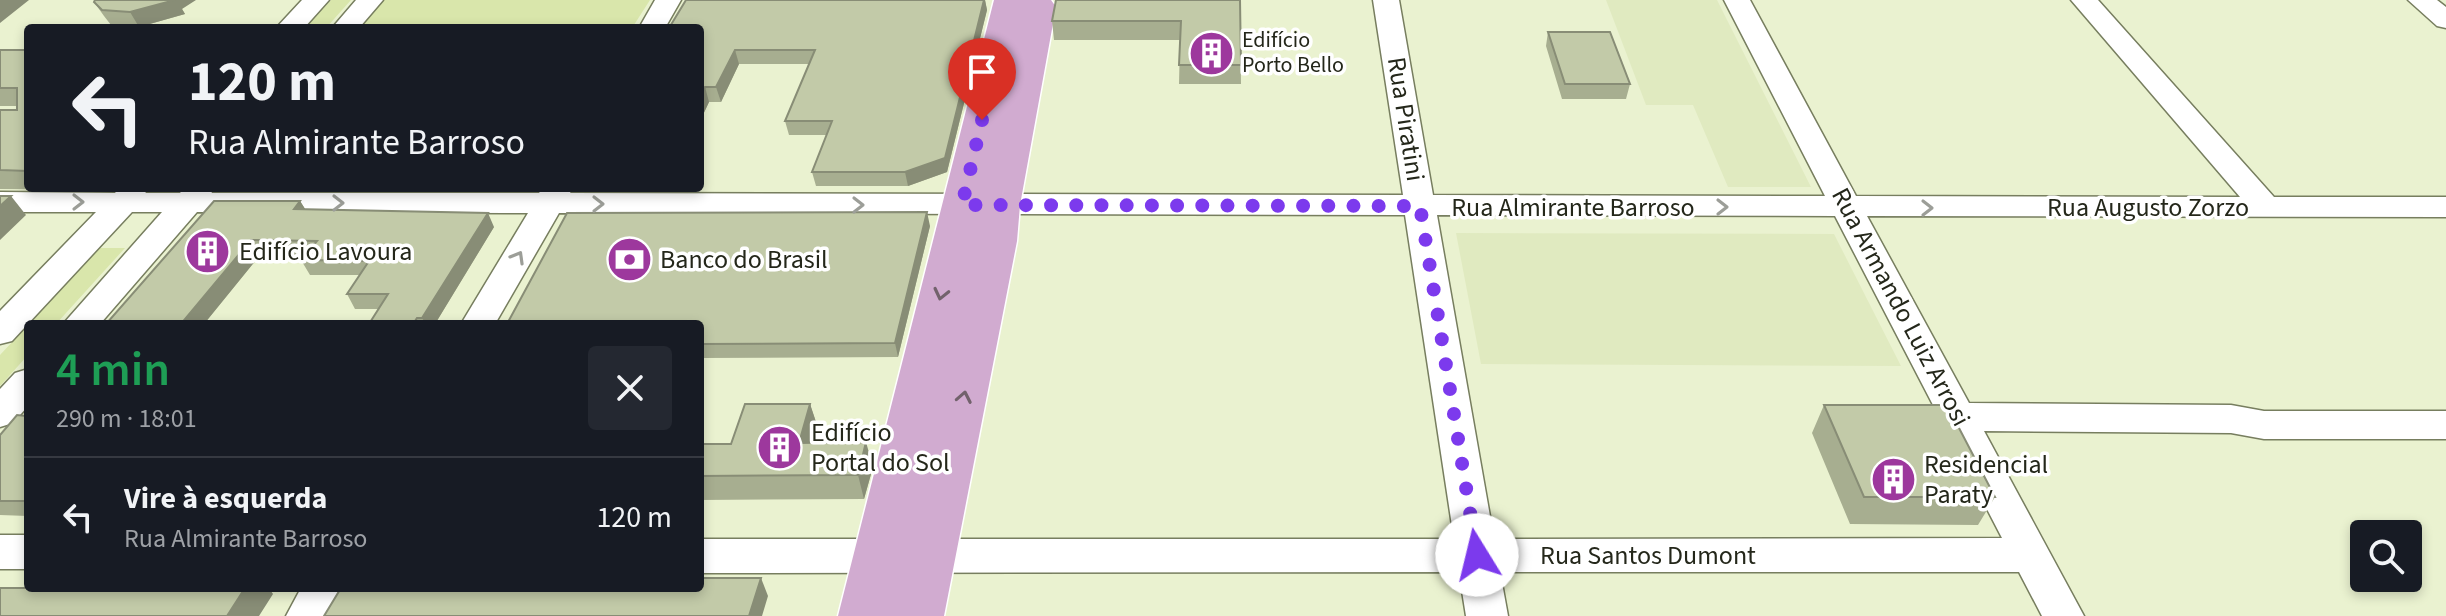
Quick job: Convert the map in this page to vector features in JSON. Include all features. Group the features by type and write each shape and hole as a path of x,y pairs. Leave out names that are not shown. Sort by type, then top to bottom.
{"main road":[{"path":"915,616 943,502 981,207 1023,9"},
{"path":"866,616 894,491 981,207"},
{"path":"894,491 906,507 922,509 943,502"},
{"path":"866,616 885,605 905,605 915,616"}],"street":[{"path":"293,24 316,0"},
{"path":"349,24 370,0"},
{"name":"Rua Piratini","path":"1386,0 1487,616"},
{"name":"Rua Armando Luiz Arrosi","path":"1737,0 2063,616"},
{"path":"2084,0 2266,207"},
{"path":"2421,0 2446,20"},
{"path":"655,24 669,1"},
{"path":"0,332 130,195"},
{"name":"Rua Almirante Barroso","path":"0,202 130,195 554,196 981,207 1849,208"},
{"path":"84,320 195,195"},
{"path":"480,320 554,196"},
{"name":"Rua Augusto Zorzo","path":"1849,208 2446,207"},
{"path":"83,244 128,237 138,239 148,248"},
{"path":"0,413 24,386"},
{"path":"1959,417 2231,419 2264,425 2446,425"},
{"path":"0,552 24,552"},
{"name":"Rua Santos Dumont","path":"878,557 2030,555"},
{"path":"704,556 878,557"},
{"path":"307,616 321,592"}],"shaded area":[{"path":"331,0 351,0 330,24 309,24"},
{"path":"379,0 650,0 635,24 358,24"},
{"path":"1606,0 1717,0 1811,187 1728,187 1693,105 1646,105"},
{"path":"1456,233 1834,234 1901,366 1481,364"},
{"path":"99,248 125,248 60,320 33,320"},
{"path":"24,329 24,359 0,386 0,355"}],"building":[{"path":"95,0 175,0 130,12 102,10"},
{"path":"686,0 984,0 945,158 905,172 812,172 832,121 785,121 815,50 735,50 716,87 704,89 704,24 671,24"},
{"path":"1056,0 1240,0 1241,65 1179,65 1181,21 1052,21"},
{"path":"1548,32 1610,32 1630,84 1565,84"},
{"path":"0,50 24,50 24,171 0,170 0,110 17,110 17,88 0,88"},
{"path":"0,196 11,196 0,206"},
{"path":"214,201 300,201 294,209 488,213 422,318 416,320 372,320 388,294 347,294 369,261 301,260 317,241 251,240 184,320 110,320"},
{"path":"927,212 895,343 704,344 704,320 509,320 567,213"},
{"path":"745,404 810,404 799,443 866,442 858,475 704,476 704,444 731,444"},
{"path":"1824,405 1947,405 1995,497 1864,497"},
{"path":"17,415 24,416 24,501 0,501 0,435"},
{"path":"704,578 761,578 749,616 324,616 339,592 704,592"},
{"path":"0,588 24,588 24,592 242,592 227,616 0,616"}],"place":[{"name":"Edifício Porto Bello","path":"1211,53"},
{"name":"Edifício Lavoura","path":"208,251"},
{"name":"Banco do Brasil","path":"629,259"},
{"name":"Edifício Portal do Sol","path":"780,447"},
{"name":"Residencial Paraty","path":"1893,479"}],"route":[{"path":"982,120 962,205 1420,206 1477,555"}]}
